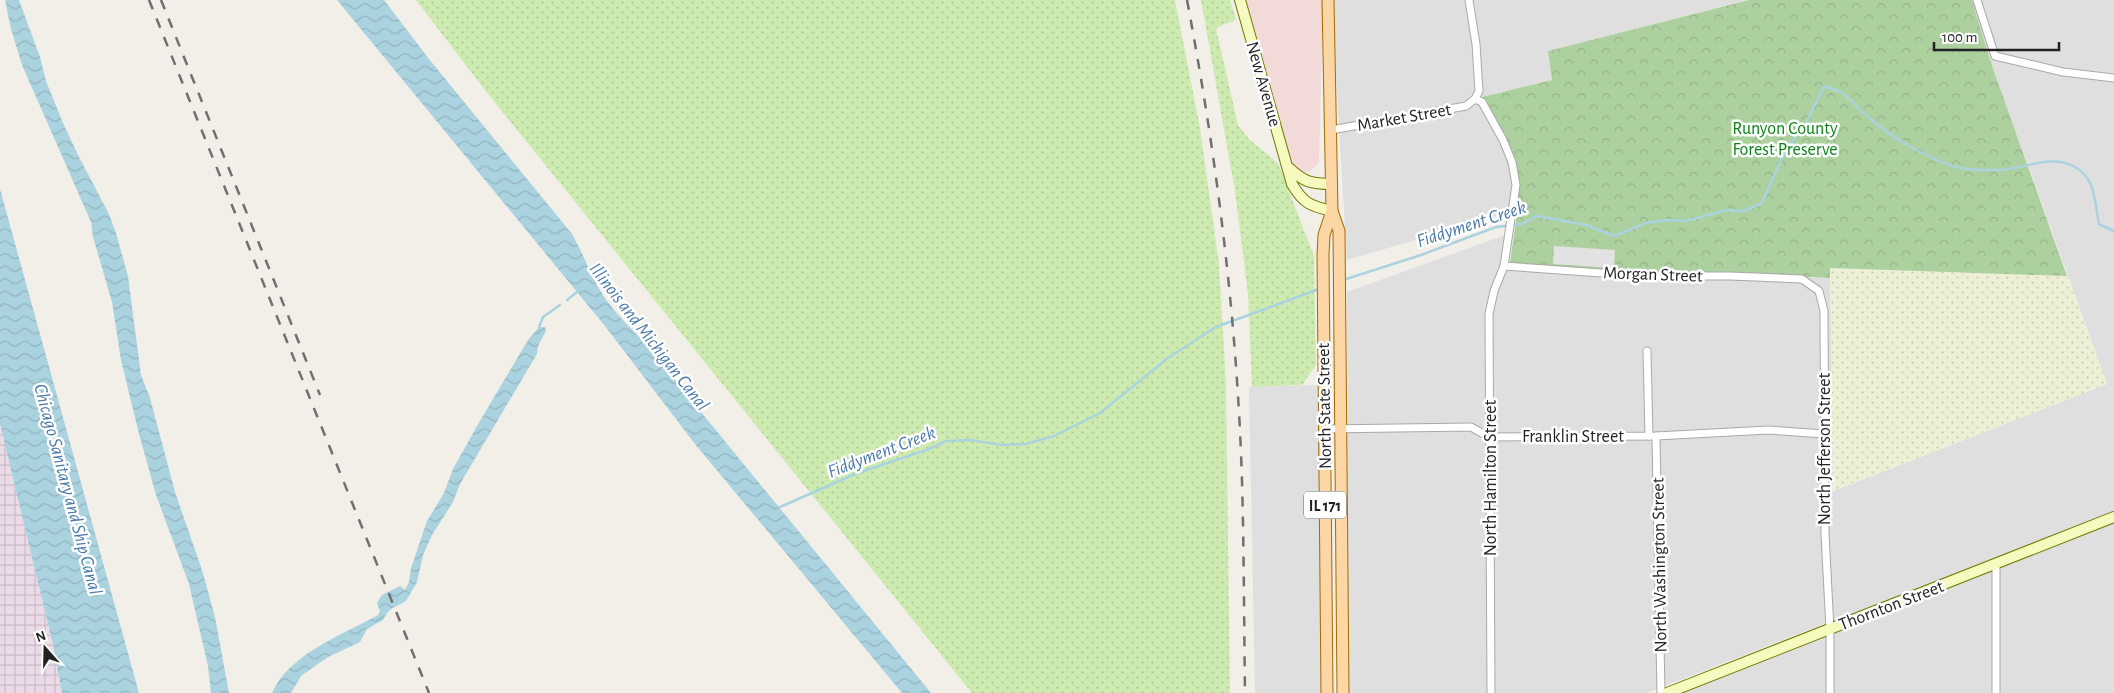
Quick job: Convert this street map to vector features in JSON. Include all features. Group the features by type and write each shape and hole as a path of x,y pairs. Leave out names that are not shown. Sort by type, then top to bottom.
{"main road":[{"name":"North State Street","path":"1327,693 1323,254 1324,235 1332,211 1328,0"},
{"name":"North State Street","path":"1332,211 1340,231 1342,693"}],"street":[{"name":"New Avenue","path":"1240,0 1292,184 1300,197 1312,206 1332,211"},
{"path":"1469,0 1476,44 1479,91 1475,99"},
{"path":"1977,0 1995,56 2063,72 2114,78"},
{"name":"Market Street","path":"1330,130 1466,106 1475,99"},
{"name":"North Hamilton Street","path":"1475,99 1482,102 1488,111 1512,162 1516,185 1514,209 1504,266 1494,291 1489,314 1491,693"},
{"path":"1289,168 1300,178 1314,184 1332,184"},
{"name":"Morgan Street","path":"1504,266 1643,276 1730,276 1802,280"},
{"name":"North Jefferson Street","path":"1802,280 1819,291 1824,311 1825,534 1830,629 1830,693"},
{"name":"North Washington Street","path":"1647,350 1653,436 1661,693"},
{"name":"Franklin Street","path":"1324,429 1471,427 1489,436 1653,436 1768,430 1824,434"},
{"name":"Thornton Street","path":"1667,693 2114,517"},
{"path":"1996,564 1996,693"}],"shaded area":[{"path":"1245,0 1323,0 1319,162 1312,170 1307,172 1299,171 1292,163"},
{"path":"1334,0 1749,0 1548,51 1552,80 1482,97 1503,129 1517,168 1518,200 1508,213 1347,260 1336,77"},
{"path":"1972,0 2114,0 2114,693 1677,693 1826,635 1834,620 1647,693 1348,693 1347,292 1505,235 1501,262 1645,274 1830,278 1834,491 2107,384 1990,60"},
{"path":"1554,246 1615,250 1614,268 1553,264"},
{"path":"1320,385 1327,693 1255,693 1249,387"},
{"path":"0,424 53,645 62,693 0,693"}],"green space":[{"path":"416,0 1175,0 1200,128 1219,264 1226,384 1230,693 972,693 488,94"},
{"path":"1201,0 1230,0 1236,20 1216,28 1238,125 1250,140 1278,163 1314,256 1316,365 1302,385 1252,387 1248,294 1235,191"},
{"name":"Runyon County Forest Preserve","path":"1749,0 1972,0 1990,60 2067,276 1830,268 1830,278 1746,274 1645,274 1510,263 1517,214 1519,177 1507,139 1482,97 1552,80 1548,51"},
{"path":"1830,268 2067,276 2107,384 1833,491"}],"water":[{"path":"5,0 19,0 40,57 46,81 63,123 109,214 116,233 128,276 141,375 150,398 175,492 202,570 215,617 229,693 211,693 208,666 189,584 156,495 139,434 121,360 112,302 93,237 91,222 22,65 11,29"},
{"name":"Illinois and Michigan Canal","path":"337,0 384,0 429,59 572,234 598,287 613,308 643,341 931,693 902,693 695,444 605,326"},
{"name":"Chicago Sanitary and Ship Canal","path":"0,189 139,693 62,693 53,645 0,424"},
{"path":"539,327 545,327 546,331 538,346 537,354 460,484 453,502 432,535 423,555 417,582 406,601 391,609 383,620 367,629 360,642 328,657 301,676 291,693 272,693 280,679 304,656 333,638 378,615 380,611 377,603 382,595 400,586 405,590 427,521 444,493 453,469 528,340"}],"waterway":[{"name":"Fiddyment Creek","path":"1343,280 1421,255 1496,227 1522,224 1537,216 1586,225 1614,236 1646,223 1667,220 1686,221 1726,210 1744,211 1762,203 1784,153 1806,123 1824,86 1843,93 1882,128 1923,154 1956,167 2004,170 2042,162 2059,162 2075,167 2082,172 2091,185 2099,224 2114,231"},
{"name":"Fiddyment Creek","path":"780,507 855,474 929,449 946,441 970,440 1002,445 1025,444 1054,436 1100,413 1168,358 1216,327 1319,289"},
{"path":"567,300 577,292"},
{"path":"539,327 543,317 560,305"}],"railway":[{"path":"149,0 429,693"},
{"path":"161,0 320,395"},
{"path":"1187,0 1208,119 1224,239 1236,360 1242,481 1245,693"}]}
